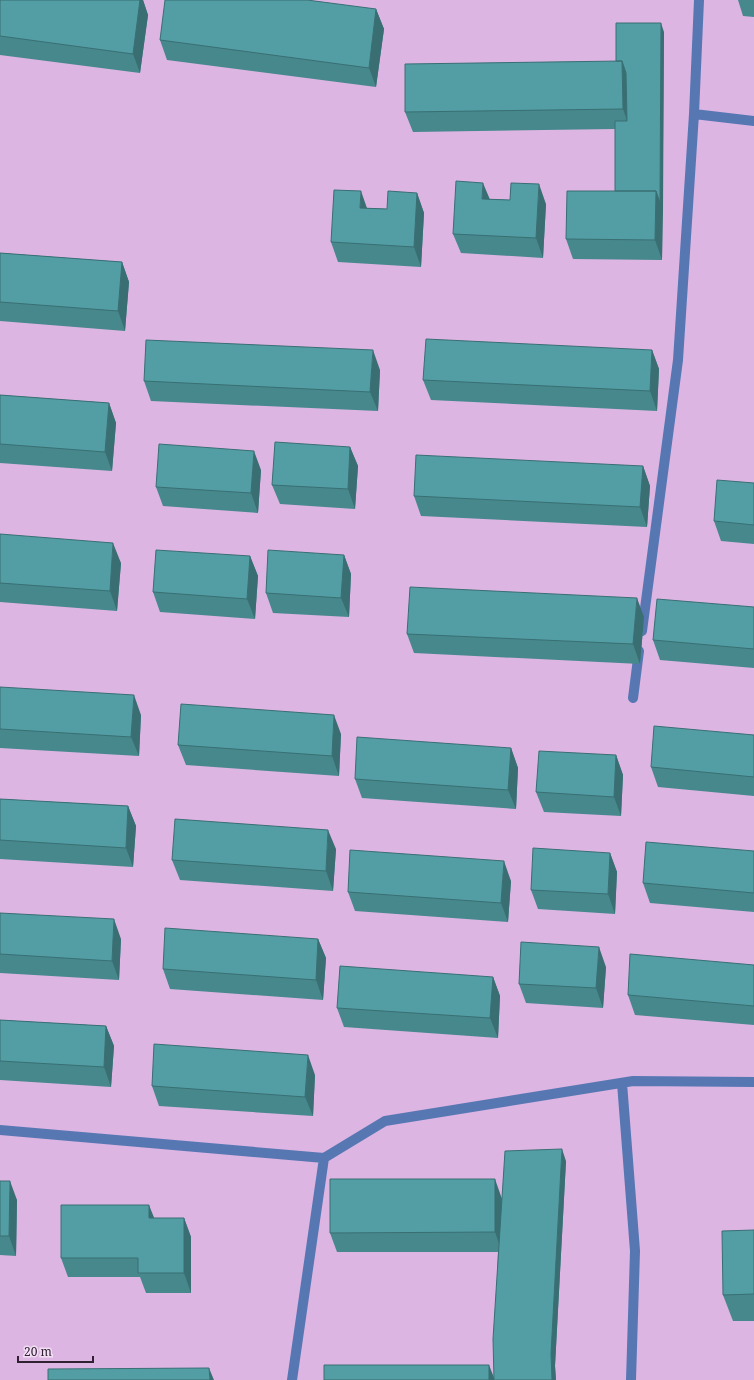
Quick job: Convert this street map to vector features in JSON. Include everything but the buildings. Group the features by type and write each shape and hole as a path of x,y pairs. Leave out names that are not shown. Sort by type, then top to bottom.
{"street":[{"path":"633,698 678,360 694,114 699,0"},
{"path":"694,114 754,122"},
{"path":"0,1130 324,1158 385,1121 633,1081 754,1082"},
{"path":"622,1083 636,1251 631,1380"},
{"path":"292,1380 324,1158"}]}
